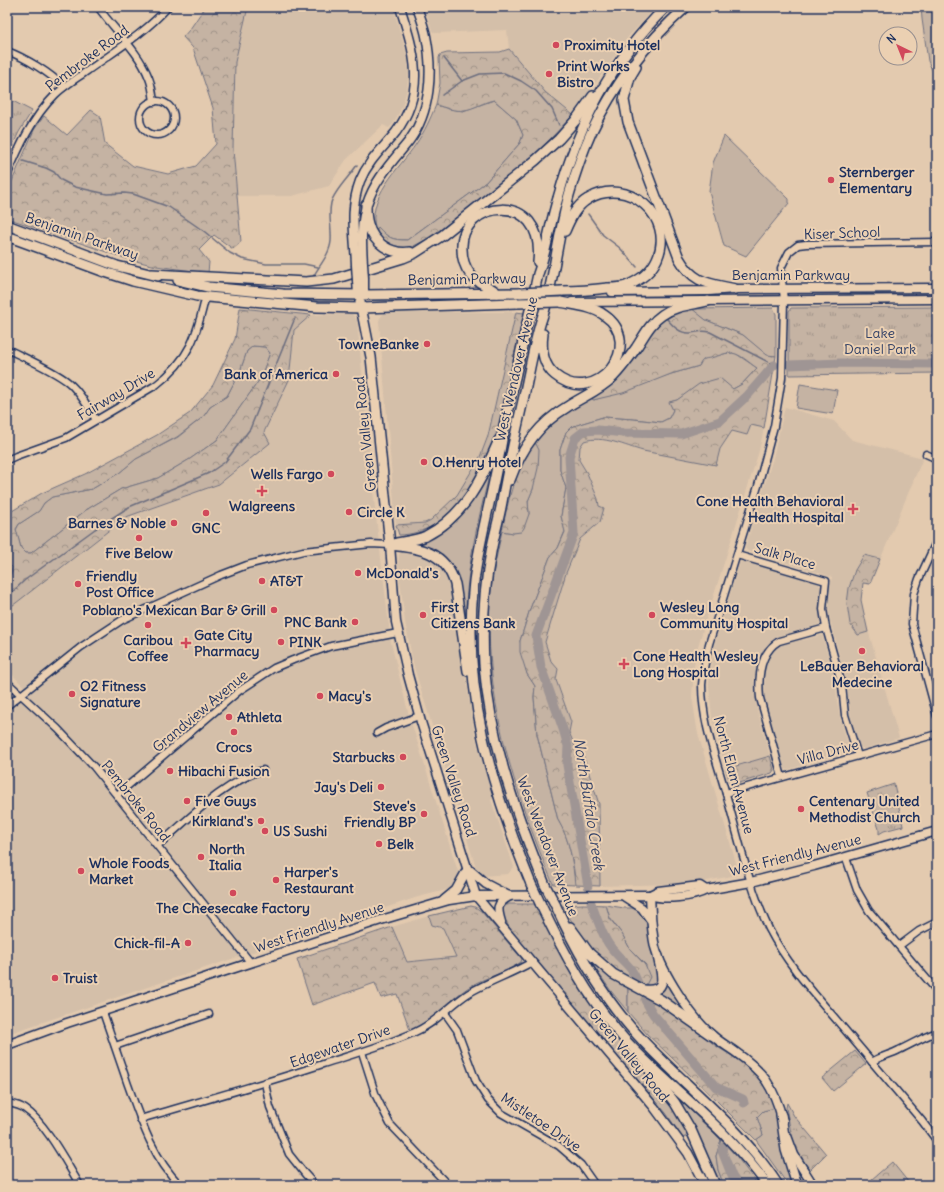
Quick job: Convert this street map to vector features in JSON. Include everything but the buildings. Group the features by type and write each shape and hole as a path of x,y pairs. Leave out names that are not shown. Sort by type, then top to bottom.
{"highway":[{"name":"West Wendover Avenue","path":"666,7 630,48 608,78 586,121 568,163 557,200 544,256 538,274 504,427 501,449 478,555 474,583 471,632 476,706 484,743 496,786 531,884 562,948 585,986 602,1011 628,1042 721,1130 745,1156 767,1185"},
{"name":"West Wendover Avenue","path":"686,7 633,62 621,79 604,107 591,134 569,195 560,243 546,306 539,328 490,554 486,582 483,639 487,689 495,735 504,772 545,885 566,930 585,964 610,1002 622,1017 665,1063 742,1138 763,1163 778,1185"},
{"path":"652,42 630,77 626,90 624,100 628,122 675,250 683,265 692,276 699,280 735,289"},
{"path":"152,274 317,282 334,279 415,253 459,223 536,160 575,121 608,78"},
{"path":"560,243 569,220 577,208 588,199 601,193 623,193 633,196 647,206 659,224 661,250 653,267 642,278 625,286 579,291"},
{"path":"366,205 368,226 377,240 387,249 404,253 429,244"},
{"path":"497,293 491,287 476,281 470,275 464,264 462,253 462,239 467,227 473,220 489,211 496,209 509,209 518,212 527,218 537,234 539,245 538,274"},
{"name":"Benjamin Parkway","path":"7,225 118,266 208,287 284,294 361,295 579,291"},
{"name":"Benjamin Parkway","path":"7,236 105,272 184,293 206,297 317,307 362,308 560,302"},
{"name":"Green Valley Road","path":"361,295 371,357 390,545"},
{"path":"501,504 515,465 536,432 545,422 555,414 596,390 612,378 627,361 650,326 660,316 682,306 708,301"},
{"path":"546,306 542,346 545,362 548,368 557,376 570,383 586,384 600,379 611,369 618,359 620,345 617,331 610,320 599,312 593,309 560,302"},
{"path":"390,545 426,536 437,529 461,508 472,495 486,469 504,427"},
{"path":"390,545 428,551 437,557 452,574 455,584 470,683 476,706"},
{"path":"555,906 578,938 600,963 613,974 627,983 661,1000 711,1035"},
{"path":"643,990 653,991 662,984 662,974 658,956"},
{"path":"628,1042 675,1103 691,1130 715,1185"},
{"path":"781,1116 786,1150 797,1185"}],"main road":[{"name":"Green Valley Road","path":"361,295 361,279 353,209 357,191 372,158 396,131 404,118 414,90 416,76 414,57 400,7"},
{"name":"Green Valley Road","path":"359,265 362,225 366,205 377,182 410,140 423,115 430,70 426,35 417,7"},
{"name":"Benjamin Parkway","path":"579,291 937,288"},
{"name":"Benjamin Parkway","path":"560,302 937,299"},
{"name":"Green Valley Road","path":"390,545 392,589 396,622 408,675 419,716 476,896 654,1107 688,1154 705,1185"},
{"name":"West Friendly Avenue","path":"7,1045 381,920 449,900 476,896 650,895 657,898 680,897 700,893 706,890 750,882 846,858 937,831"},
{"path":"440,903 456,890 467,870 471,871 485,884 509,896 501,902 498,907 502,927"},
{"path":"650,895 654,940 658,956 682,1000 711,1035 749,1061 764,1076 774,1092 790,1147 813,1185"},
{"path":"622,896 633,901 642,908 652,923"}],"street":[{"path":"98,7 144,67 150,79 154,102"},
{"name":"Pembroke Road","path":"7,176 27,131 37,116 55,95 64,87 127,43 158,18 168,7"},
{"path":"7,51 25,60 59,82 64,87"},
{"path":"154,102 164,103 172,110 174,115 173,126 166,133 160,135 149,133 141,124 140,118 144,108 154,102"},
{"name":"Kiser School","path":"784,290 781,268 789,252 798,246 806,244 937,242"},
{"name":"Fairway Drive","path":"7,460 66,438 156,385 169,375 182,359 196,335 208,287"},
{"name":"North Elam Avenue","path":"784,290 782,378 777,411 770,442 709,644 702,685 707,729 750,882 770,930 789,962 937,1141"},
{"path":"7,349 68,382 86,404 96,420"},
{"path":"926,454 937,459"},
{"path":"936,543 919,579 914,594 912,624 937,716"},
{"path":"7,706 81,647 122,620 221,575 248,565 303,551 371,544 390,545"},
{"name":"Salk Place","path":"737,555 826,581 823,609 826,628"},
{"path":"782,777 760,698 759,688 761,667 766,653 779,641 826,628 842,684 846,715 858,756"},
{"name":"Grandview Avenue","path":"117,795 239,691 274,668 331,646 398,633"},
{"name":"Pembroke Road","path":"7,682 64,735 94,767 251,963"},
{"path":"377,733 386,728 419,716"},
{"name":"Villa Drive","path":"726,793 937,734"},
{"path":"158,846 208,802 240,781 262,770"},
{"path":"846,858 857,890 869,911 937,992"},
{"path":"899,946 919,931 937,922"},
{"name":"Edgewater Drive","path":"140,1119 265,1083 362,1052 415,1032 426,1027 446,1013 469,993 532,962"},
{"path":"103,1012 140,1119 155,1150 169,1172 180,1185"},
{"name":"Mistletoe Drive","path":"446,1013 457,1030 476,1082 488,1100 501,1113 559,1146 581,1165 595,1185"},
{"path":"115,1046 209,1014"},
{"path":"872,1062 924,1036 937,1032"},
{"path":"362,1052 376,1096 390,1124 448,1185"},
{"path":"265,1083 270,1107 289,1154 315,1185"},
{"path":"7,1103 24,1108 34,1116 47,1132 80,1185"}],"shaded area":[{"path":"248,7 393,7 408,59 409,71 407,89 402,107 393,124 389,128 383,125 346,160 329,186 292,196 236,196 233,149 235,62"},
{"path":"425,7 656,7 628,37 573,115 545,92 509,49 507,30 435,33 432,31"},
{"path":"385,312 516,312 488,436 480,457 457,495 431,520 425,523 396,525 379,321"},
{"path":"352,314 357,320 374,499 391,643 408,712 459,879 454,888 418,897 7,1034 7,710 30,693 7,669 7,609 126,517 219,484 270,443 264,432 289,380 294,330 311,315"},
{"path":"785,407 834,421 852,440 923,458 870,584 863,583 861,600 863,612 899,738 864,749 859,746 851,718 846,680 830,620 828,608 832,577 748,551 745,548 773,458"},
{"name":"Cone Health Wesley Long Hospital","path":"751,424 764,428 759,451 698,646 694,666 692,697 698,734 739,873 737,875 701,882 600,886 599,804 583,755 576,749 569,732 571,722 556,680 558,669 551,661 545,642 566,573 580,539 599,522 604,508 598,506 598,499 587,473 579,460 580,447 584,441 589,439 610,441 643,450 720,449 732,431 747,435"},
{"path":"410,549 438,561 451,581 475,735 493,798 491,800 514,867 508,874 482,876 477,871 414,667 405,622 398,563 401,552"},
{"path":"744,560 818,583 821,587 819,602 821,621 818,625 779,636 772,640 760,654 754,680 757,709 770,756 726,769 712,718 709,685 710,670 715,643 740,562"},
{"path":"822,635 836,683 837,701 841,721 850,751 787,770 783,767 766,707 764,696 765,669 769,657 777,647 782,644"},
{"path":"429,916 432,925 443,928 456,957 407,962 392,927"}],"green space":[{"path":"205,7 248,7 235,62 233,149 241,242 233,249 214,235 199,250 209,262 208,273 156,266 124,258 7,218 7,193 34,130 44,116 67,135 91,110 100,116 105,144 133,166 168,174 196,166 216,144 213,108 193,48 183,37"},
{"path":"921,7 937,7 937,81 928,61"},
{"path":"509,49 545,92 573,115 532,158 483,198 429,238 412,247 403,248 383,240 376,230 378,227 391,238 407,240 486,182 520,143 523,135 516,119 494,100 461,110 453,110 436,105 440,83 440,55 447,53 500,52"},
{"path":"7,98 32,111 19,132 10,151 7,150"},
{"path":"494,100 516,119 523,135 520,143 486,182 407,240 394,239 378,228 376,230 374,218 375,206 380,195 393,173 419,139 436,105 463,111"},
{"path":"724,136 789,199 789,203 746,256 724,246 709,192 713,163"},
{"name":"Lake Daniel Park","path":"937,307 937,373 789,375 789,311 791,308"},
{"path":"240,308 311,315 294,330 289,380 264,432 270,443 219,484 126,517 7,609 7,578 11,574 12,567 7,563 7,514 42,493 85,474 157,435 190,413 213,385 235,339","holes":["253,346 265,347 270,353 260,379 217,440 190,459 158,478 121,489 86,510 31,553 26,553 21,548 16,529 19,524 39,511 44,503 52,497 92,489 119,473 136,459 177,437 203,417 210,407 227,396 240,371 247,351"]},
{"path":"691,308 706,320 743,335 767,355 776,356 764,428 751,425 747,435 732,431 720,449 716,465 643,451 599,439 584,441 580,447 579,460 587,473 598,499 599,506 604,508 600,522 580,539 566,573 545,642 551,661 558,669 556,680 571,722 569,732 576,749 583,755 599,804 600,886 576,885 570,852 558,820 537,734 534,697 535,686 527,674 520,652 520,641 530,609 550,557 558,548 565,532 561,516 566,488 560,470 560,450 566,432 571,427 603,417 661,422 669,418 673,410 669,402 677,400 699,384 720,378 733,389 742,384 757,368 736,354 725,353 716,357 705,359 699,366 671,374 623,393 593,400 592,398 607,388 622,374 652,329 667,315"},
{"path":"773,308 776,314 776,356 767,356 743,335 706,320 691,309"},
{"path":"516,312 524,313 496,434 483,468 462,500 449,514 434,525 417,532 399,535 396,525 425,523 431,520 457,495 480,457 488,436"},
{"path":"253,346 265,347 270,353 260,379 217,440 190,459 158,478 121,489 86,510 31,553 26,553 21,548 16,530 19,524 39,511 44,503 52,497 92,489 119,473 136,459 178,437 203,417 210,407 227,396 240,371 247,351"},
{"path":"728,353 735,353 757,368 742,384 733,389 687,394 670,402 673,410 669,418 661,422 603,417 571,427 566,432 560,450 560,470 566,488 561,516 565,531 558,548 550,557 530,609 520,641 527,674 535,686 534,697 537,734 558,820 568,843 575,885 553,884 525,813 504,741 496,704 491,666 489,628 491,590 502,531 514,533 529,514 528,501 533,489 534,440 553,421 578,404 592,398 594,400 699,366 702,359"},
{"path":"800,384 837,390 833,414 796,408"},
{"path":"534,440 539,450 538,468 533,489 528,501 529,514 521,532 513,533 502,531 510,495 517,473"},
{"path":"486,479 488,480 474,542 467,588 466,614 468,644 459,586 438,553 428,547 408,544 425,538 478,490"},
{"path":"864,555 880,559 870,584 863,583 861,600 868,632 858,635 850,624 847,604 849,588 855,570"},
{"path":"770,756 774,770 772,773 733,785 730,783 726,769"},
{"path":"894,784 903,826 884,831 879,834 879,829 867,793"},
{"path":"508,904 535,904 548,932 577,984 595,1010 654,1079 690,1135 683,1138 666,1113 517,939 502,916 503,909"},
{"path":"563,905 606,905 610,919 622,934 630,949 645,965 650,977 645,987 604,963 584,940"},
{"path":"606,905 632,908 641,912 646,919 650,945 660,973 657,984 645,987 646,965 630,949 622,934 610,918"},
{"path":"471,906 481,911 522,959 521,962 510,969 481,980 467,988 428,1020 410,1030 397,994 381,998 375,983 312,1005 297,959 392,927 407,962 456,957 443,928 432,925 429,916"},
{"path":"584,952 628,987 628,1012 611,991"},
{"path":"667,980 687,1012 686,1013 656,993 663,988"},
{"path":"628,987 656,1000 675,1013 716,1046 753,1071 769,1092 775,1108 763,1111 757,1117 763,1135 756,1140 647,1034 628,1012"},
{"path":"855,1051 866,1064 833,1091 822,1078"},
{"path":"680,1100 721,1140 716,1156 718,1170 724,1185 719,1185 695,1132 678,1101"},
{"path":"787,1103 794,1116 826,1154 810,1170 797,1151 792,1137 786,1108"},
{"path":"775,1108 782,1142 795,1185 788,1185 756,1140 763,1135 757,1117 763,1111"},
{"path":"721,1140 737,1157 758,1185 724,1185 718,1170 716,1156"},
{"path":"892,1162 909,1183 900,1185 865,1185"}],"waterway":[{"path":"444,58 462,81"},
{"path":"442,95 462,81 480,74 504,73 521,81 536,91 552,109 559,125"},
{"path":"23,161 46,168 54,172 61,180 75,187 107,194 133,194 169,207 205,232 230,253 242,259 266,264 304,264 318,267"},
{"path":"313,277 330,246 331,203 339,189 357,165"},
{"path":"588,214 603,235 620,248 637,267"},
{"path":"7,597 25,580 95,529 129,507 209,473 225,462 250,429 295,318"},
{"path":"667,319 680,331 687,333 703,331 710,332 774,365"},
{"name":"North Buffalo Creek","path":"789,365 841,363 937,364"},
{"name":"North Buffalo Creek","path":"588,886 567,765 568,746 541,667 536,636 574,533 569,457 575,438 584,431 598,430 623,433 681,434 720,421 748,395 774,365"},
{"name":"North Buffalo Creek","path":"591,903 607,942 629,966 638,983"},
{"name":"North Buffalo Creek","path":"645,1000 653,1014 716,1087 743,1099 744,1103"},
{"name":"North Buffalo Creek","path":"723,1147 722,1151 732,1176 738,1185"}],"place":[{"name":"Proximity Hotel","path":"556,45"},
{"name":"Print Works Bistro","path":"549,74"},
{"name":"Sternberger Elementary","path":"831,180"},
{"name":"TowneBanke","path":"427,344"},
{"name":"Bank of America","path":"336,374"},
{"name":"O.Henry Hotel","path":"424,462"},
{"name":"Wells Fargo","path":"331,474"},
{"name":"Walgreens","path":"262,491"},
{"name":"Cone Health Behavioral Health Hospital","path":"853,509"},
{"name":"Circle K","path":"349,512"},
{"name":"GNC","path":"206,513"},
{"name":"Barnes & Noble","path":"174,523"},
{"name":"Five Below","path":"139,538"},
{"name":"McDonald's","path":"358,573"},
{"name":"AT&T","path":"262,581"},
{"name":"Friendly Post Office","path":"78,584"},
{"name":"Poblano's Mexican Bar & Grill","path":"274,610"},
{"name":"First Citizens Bank","path":"423,615"},
{"name":"Wesley Long Community Hospital","path":"652,615"},
{"name":"PNC Bank","path":"355,622"},
{"name":"Caribou Coffee","path":"148,625"},
{"name":"PINK","path":"281,642"},
{"name":"Gate City Pharmacy","path":"186,643"},
{"name":"LeBauer Behavioral Medecine","path":"862,651"},
{"name":"Cone Health Wesley Long Hospital","path":"624,664"},
{"name":"O2 Fitness Signature","path":"72,694"},
{"name":"Macy's","path":"320,696"},
{"name":"Athleta","path":"229,717"},
{"name":"Crocs","path":"234,732"},
{"name":"Starbucks","path":"403,757"},
{"name":"Hibachi Fusion","path":"170,771"},
{"name":"Jay's Deli","path":"381,787"},
{"name":"Five Guys","path":"187,801"},
{"name":"Centenary United Methodist Church","path":"801,809"},
{"name":"Steve's Friendly BP","path":"424,814"},
{"name":"Kirkland's","path":"261,821"},
{"name":"US Sushi","path":"265,831"},
{"name":"Belk","path":"379,844"},
{"name":"North Italia","path":"201,857"},
{"name":"Whole Foods Market","path":"81,871"},
{"name":"Harper's Restaurant","path":"276,880"},
{"name":"The Cheesecake Factory","path":"233,893"},
{"name":"Chick-fil-A","path":"188,943"},
{"name":"Truist","path":"55,978"}]}
